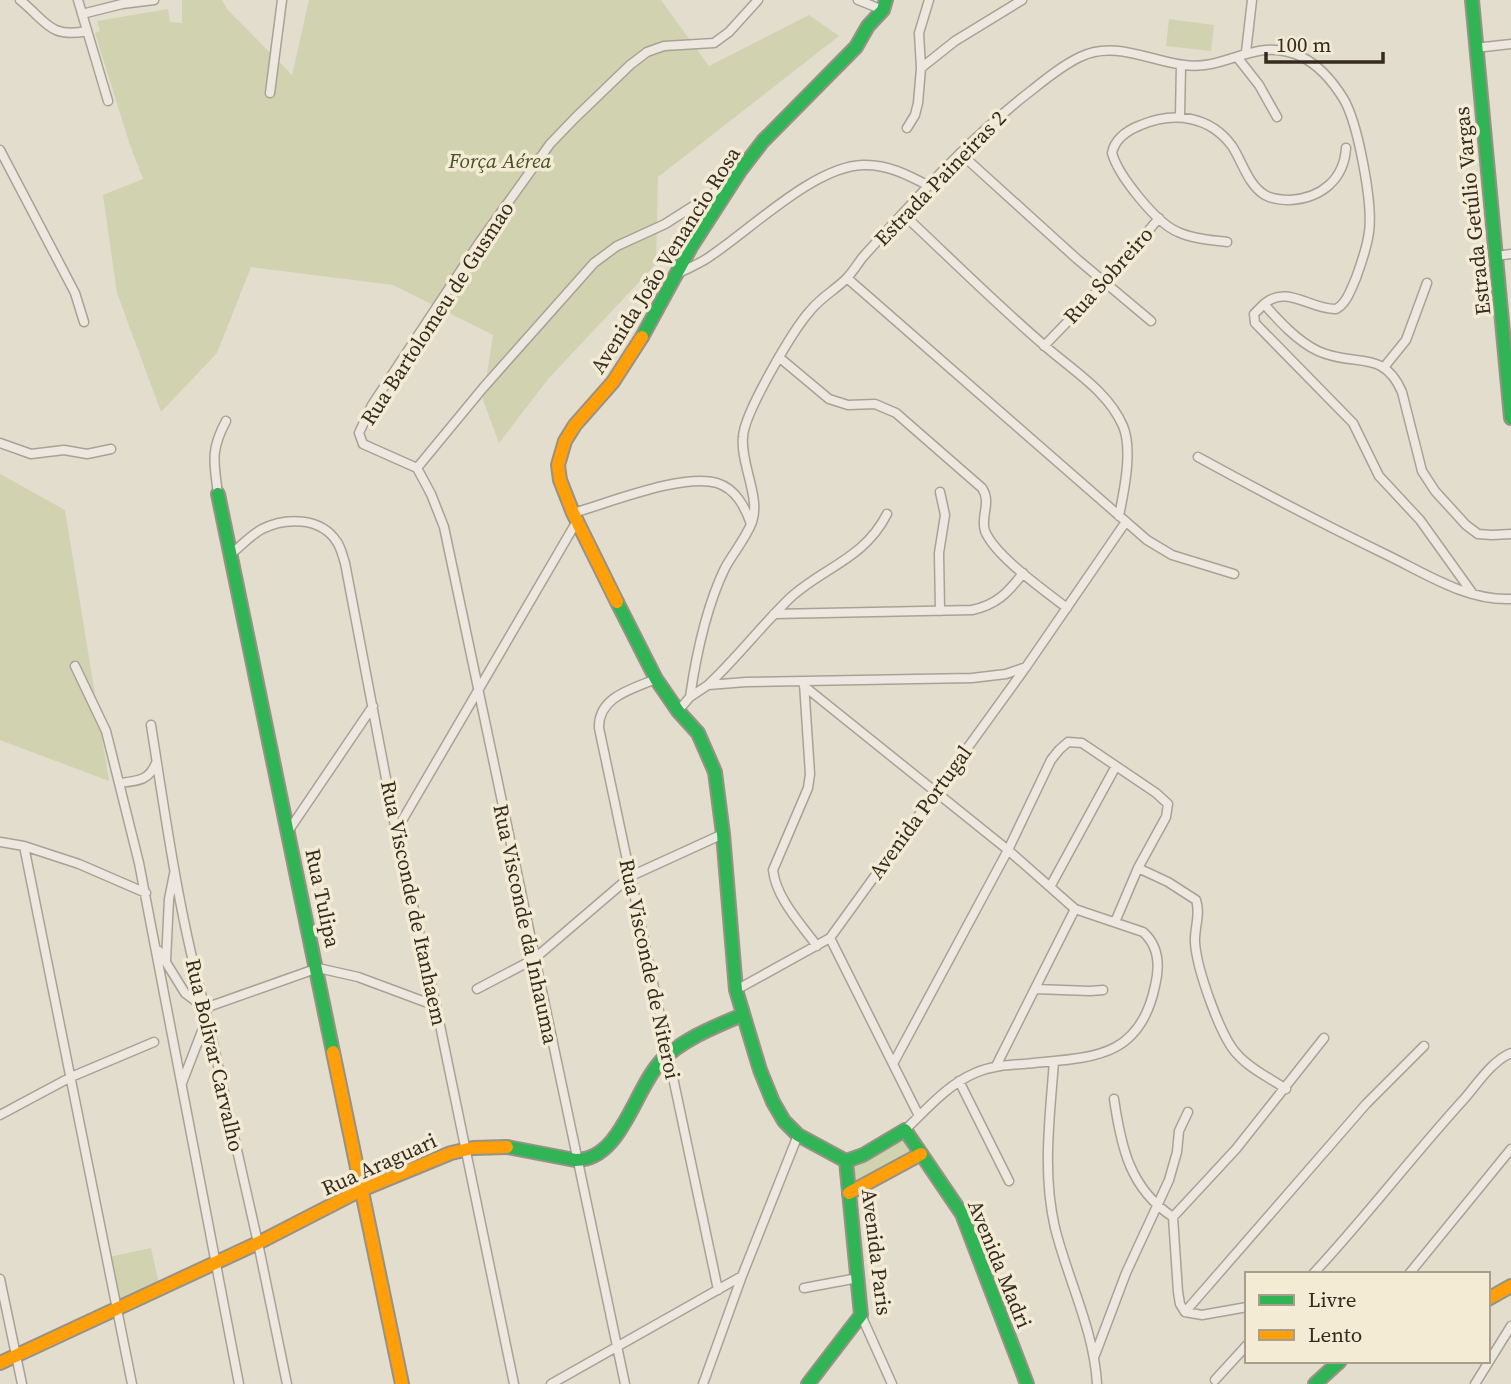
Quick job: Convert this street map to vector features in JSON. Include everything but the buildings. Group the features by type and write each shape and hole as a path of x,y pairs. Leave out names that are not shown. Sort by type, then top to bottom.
{"main road":[{"name":"Estrada Getúlio Vargas","path":"1472,0 1511,418"},
{"name":"Avenida João Venancio Rosa","path":"846,1161 798,1135 784,1121 773,1102 760,1070 736,990 719,792 709,754 698,733 678,711 656,679 575,517 560,480 558,465 560,450 575,425 630,358 704,225 733,181 763,141 840,64 884,5"},
{"name":"Rua Tulipa","path":"218,494 402,1384"},
{"path":"578,1160 603,1152 613,1142 654,1070 667,1055 685,1043 743,1015"},
{"path":"846,1161 863,1155 905,1130"},
{"name":"Avenida Madri","path":"905,1130 962,1214 1027,1384"},
{"name":"Rua Araguari","path":"0,1363 215,1264 361,1190 466,1148 506,1147 578,1160"},
{"path":"849,1193 921,1154"},
{"name":"Avenida Paris","path":"846,1161 861,1315"},
{"path":"1490,1298 1511,1286"},
{"path":"808,1384 861,1315"},
{"path":"1315,1384 1337,1363"}],"street":[{"path":"20,0 61,34 87,31"},
{"path":"78,0 108,102"},
{"path":"82,14 122,4 154,0"},
{"path":"270,93 282,0"},
{"name":"Rua Bartolomeu de Gusmao","path":"416,468 363,444 359,438 360,428 372,405 479,243 550,144 630,65 647,52 664,46 714,43 729,32 758,0"},
{"path":"858,0 884,5"},
{"path":"906,128 915,115 918,103 921,68 919,33 929,0"},
{"path":"921,68 955,41 1022,0"},
{"path":"1246,52 1252,0"},
{"path":"1475,48 1511,44"},
{"name":"Estrada Paineiras 2","path":"751,524 753,505 743,436 748,418 795,329 811,308 847,278 960,153 1010,107 1079,57 1108,51 1140,53 1181,65 1203,67 1246,52 1271,49 1287,51 1306,59 1322,72 1339,93 1344,100 1358,142 1369,230 1362,262 1342,306 1331,310 1294,297 1281,296 1271,298 1264,304"},
{"path":"1237,57 1259,85 1277,117"},
{"path":"1181,65 1180,116 1198,120 1220,132 1254,184 1265,195 1282,200 1311,197 1322,192 1341,171 1346,148"},
{"name":"Rua Sobreiro","path":"1044,346 1105,283 1159,218 1122,175 1112,153 1119,138 1140,125 1165,117 1180,116"},
{"path":"0,150 75,293 83,323"},
{"path":"960,153 1151,321"},
{"path":"679,273 712,256 796,192 825,176 850,167 867,165 900,171 929,186"},
{"path":"416,468 594,263 617,246 665,224 733,181"},
{"path":"903,214 1044,346 1088,381 1115,409 1124,429 1126,466 1119,516"},
{"path":"1159,218 1177,232 1227,242"},
{"path":"1496,257 1511,254"},
{"path":"847,278 1147,540 1171,555 1234,574"},
{"path":"1385,366 1406,341 1427,283"},
{"path":"1473,594 1420,520 1379,476 1353,423 1255,323 1254,314 1264,304 1306,344 1319,351 1385,366 1397,380 1402,392 1422,471 1435,491 1466,525 1478,534 1511,534"},
{"path":"780,358 830,399 848,405 875,404 895,413 982,488 988,502 984,529 996,546 1023,573 1067,608"},
{"name":"Rua Tulipa","path":"218,494 214,448 226,421"},
{"path":"0,443 31,454 64,450 88,454 111,449"},
{"path":"1198,457 1318,521 1473,594 1511,599"},
{"name":"Rua Visconde da Inhauma","path":"416,468 431,494 444,527 477,694 625,1384"},
{"path":"396,831 477,694 575,517 674,484 694,480 719,484 739,498 751,524 724,570 713,601 695,666 690,697"},
{"path":"940,492 945,515 939,553 940,611"},
{"path":"678,711 690,697 726,668 774,614 801,590 858,551 879,529 887,514"},
{"name":"Rua Visconde de Itanhaem","path":"232,553 261,529 303,520 323,529 337,542 345,563 396,831 436,1006 514,1384"},
{"name":"Avenida Portugal","path":"830,938 1026,667 1125,523"},
{"path":"774,614 972,610 996,602 1010,591 1023,573"},
{"path":"75,666 106,731 146,893 239,1384"},
{"path":"708,685 746,681 804,683 972,678 1006,674 1026,667"},
{"name":"Rua Visconde de Niteroi","path":"656,679 612,699 599,718 718,1290"},
{"path":"804,683 1008,850 1074,909 1143,932 1152,939 1157,951 1158,973 1151,1008 1132,1036 1105,1054 996,1066 977,1072 958,1082 905,1130"},
{"path":"804,683 809,781 799,812 781,847 773,870 780,893 817,946"},
{"path":"289,830 373,706"},
{"name":"Rua Bolivar Carvalho","path":"151,725 194,970 258,1242 287,1384"},
{"path":"894,1062 1008,850 1051,760 1068,742 1082,743 1168,804 1166,817 1138,868 1115,922"},
{"path":"119,783 146,778 152,773 157,762"},
{"path":"1050,887 1116,766"},
{"path":"477,989 534,959 631,876 723,834"},
{"path":"0,842 24,846 79,864 146,893"},
{"path":"24,846 132,1384"},
{"path":"166,961 169,899 175,867"},
{"path":"1138,868 1168,882 1196,900 1199,912 1195,943 1209,994 1227,1042 1243,1060 1286,1089"},
{"path":"996,1066 1074,909"},
{"path":"736,990 830,938 919,1116"},
{"path":"156,946 185,993 205,1008 318,968 358,977 436,1006"},
{"path":"1035,989 1103,990"},
{"path":"181,1083 207,1018"},
{"path":"1245,1307 1202,1315 1185,1312 1178,1292 1172,1217 1236,1149 1324,1038"},
{"path":"0,1115 71,1077 154,1042"},
{"path":"1185,1312 1366,1104 1424,1046"},
{"path":"1315,1272 1349,1236 1440,1124 1497,1062 1511,1053"},
{"path":"1054,1060 1048,1148 1051,1199 1055,1226 1095,1355 1097,1384"},
{"path":"958,1082 1009,1181"},
{"path":"1114,1099 1119,1133 1129,1163 1141,1187 1156,1206 1172,1217"},
{"path":"1095,1355 1112,1307 1169,1180 1180,1131 1188,1112"},
{"path":"703,1384 798,1135"},
{"path":"1411,1272 1511,1149"},
{"path":"551,1384 742,1276"},
{"path":"804,1288 858,1278"},
{"path":"0,1279 22,1384"},
{"name":"Avenida Paris","path":"861,1315 892,1384"},
{"path":"1490,1360 1511,1326"},
{"path":"1214,1380 1245,1347"},
{"path":"1475,1384 1488,1363"}],"green space":[{"name":"Força Aérea","path":"182,0 222,0 227,9 292,75 309,0 661,0 709,66 809,15 839,36 658,177 656,264 549,378 499,443 483,400 493,335 393,285 251,267 217,353 161,412 117,293 103,195 143,179 95,33 100,31 97,21 168,9 170,22 182,23"},
{"path":"1169,19 1214,25 1211,51 1166,46"},
{"path":"0,474 65,510 109,781 0,740"},
{"path":"903,1139 911,1155 853,1186 851,1163"},
{"path":"151,1248 159,1284 119,1303 109,1257"}],"traffic: fast":[{"path":"642,337 691,247 740,171 763,141 856,47 868,26 883,10 886,0"},
{"path":"1472,0 1511,418"},
{"path":"218,494 333,1052"},
{"path":"617,602 656,679 678,711 698,733 715,772 736,990 760,1070 773,1102 784,1121 798,1135 846,1161"},
{"path":"507,1147 575,1160 591,1157 604,1149 615,1137 661,1061 689,1040 742,1015"},
{"path":"846,1161 863,1155 905,1130 962,1214 1027,1384"},
{"path":"808,1384 861,1315 846,1161"},
{"path":"1315,1384 1338,1363"}],"traffic: slow":[{"path":"617,602 573,513 560,480 558,465 565,441 575,425 613,382 642,337"},
{"path":"333,1052 402,1384"},
{"path":"0,1363 258,1243 361,1190 451,1153 473,1148 507,1147"},
{"path":"849,1193 921,1154"},
{"path":"1490,1298 1511,1286"}]}
